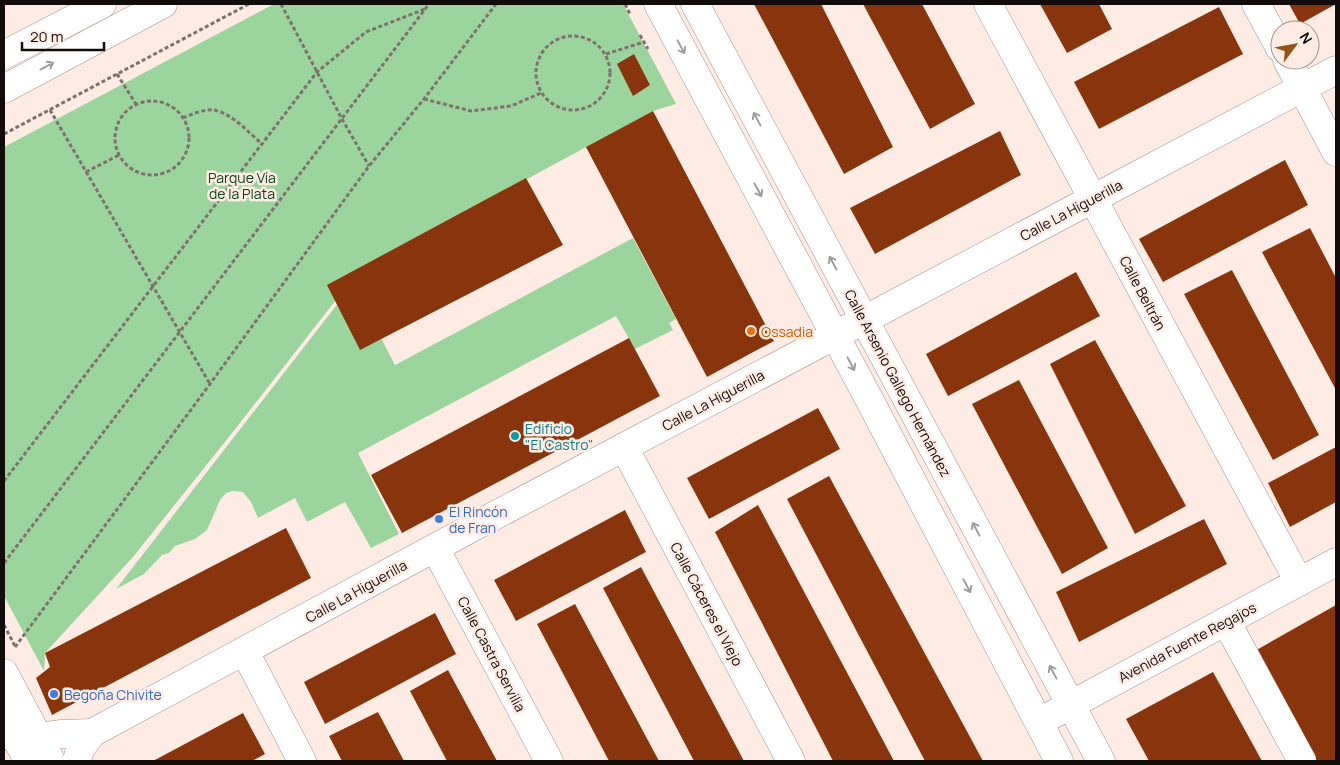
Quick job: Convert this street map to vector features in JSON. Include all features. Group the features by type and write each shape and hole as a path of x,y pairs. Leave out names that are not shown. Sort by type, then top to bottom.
{"street":[{"path":"4,55 102,4"},
{"path":"4,89 163,4"},
{"name":"Calle Arsenio Gallego Hernández","path":"695,4 1101,761"},
{"name":"Calle Beltrán","path":"988,4 1299,582"},
{"path":"1256,4 1270,30"},
{"path":"663,13 1059,761"},
{"path":"1292,70 1336,152"},
{"name":"Calle La Higuerilla","path":"55,761 50,745 245,652 624,447 1336,70"},
{"name":"Calle Cáceres el Viejo","path":"624,447 791,761"},
{"name":"Calle Castra Servilia","path":"435,548 549,761"},
{"name":"Avenida Fuente Regajos","path":"1039,722 1336,562"},
{"path":"1226,621 1302,761"},
{"path":"245,652 302,761"},
{"path":"4,673 12,708 50,745"},
{"path":"12,708 31,716 43,726 50,745 51,761"}],"path":[{"path":"4,134 250,4"},
{"path":"281,4 369,166"},
{"path":"4,563 429,4"},
{"path":"15,647 369,166 424,99 496,4"},
{"path":"4,481 317,72 366,32 425,9"},
{"path":"606,54 644,42 663,13"},
{"path":"575,35 595,42 606,54 611,67 609,84 603,96 589,107 575,110 556,106 541,92 536,77 538,60 544,48 561,37 575,35"},
{"path":"117,74 136,104"},
{"path":"424,99 470,111 511,106 541,92"},
{"path":"147,101 161,102 172,106 183,118 188,130 189,139 186,152 177,165 171,169 156,175 141,173 128,166 119,155 114,138 117,124 126,111 136,104 147,101"},
{"path":"50,110 210,384"},
{"path":"183,118 194,113 213,110 236,120 262,144"},
{"path":"86,172 119,155"}],"green space":[{"name":"Parque Vía de la Plata","path":"274,4 623,4 676,104 653,111 360,269 133,557 45,653 44,671 4,596 4,147"},
{"path":"633,238 676,319 669,323 673,330 635,349 616,316 358,453 399,534 371,548 345,502 307,522 295,498 258,518 251,502 243,492 233,491 226,493 220,500 207,530 195,539 175,546 169,553 162,555 144,574 116,589 353,284 395,365"}],"building":[{"path":"754,4 821,4 893,147 844,174"},
{"path":"863,4 922,4 975,104 930,129"},
{"path":"1040,4 1099,4 1112,29 1067,53"},
{"path":"1289,4 1336,4 1307,20 1298,20"},
{"path":"1219,7 1243,54 1099,129 1074,82"},
{"path":"634,54 650,85 633,96 617,64"},
{"path":"653,111 774,341 707,377 586,147"},
{"path":"1000,131 1021,175 875,254 850,208"},
{"path":"1285,160 1308,205 1163,282 1139,239"},
{"path":"526,178 563,245 360,350 327,285"},
{"path":"1310,228 1336,278 1336,390 1262,252"},
{"path":"1232,270 1319,435 1273,460 1184,294"},
{"path":"1076,272 1100,316 948,396 926,354"},
{"name":"Edificio \"El Castro\"","path":"629,338 660,396 402,533 371,475"},
{"path":"1095,340 1186,506 1135,534 1050,364"},
{"path":"1019,380 1108,548 1062,574 972,404"},
{"path":"818,408 840,449 709,519 687,478"},
{"path":"1336,447 1336,502 1290,527 1268,483"},
{"path":"829,476 983,761 925,761 787,499"},
{"path":"758,505 894,761 833,761 715,532"},
{"path":"625,510 646,552 516,621 494,580"},
{"path":"1204,519 1227,564 1079,642 1056,592"},
{"path":"286,528 311,578 52,715 36,678 50,667 45,653"},
{"path":"641,567 744,761 694,761 603,588"},
{"path":"575,604 659,761 609,761 537,624"},
{"path":"1336,605 1336,761 1311,761 1253,652"},
{"path":"435,613 456,654 325,724 304,682"},
{"path":"448,670 497,761 447,761 410,691"},
{"path":"1213,672 1262,761 1149,761 1126,719"},
{"path":"378,712 404,761 342,761 329,736"},
{"path":"243,713 265,754 252,761 153,761"}],"place":[{"name":"Ossadia","path":"751,331"},
{"name":"Edificio \"El Castro\"","path":"515,436"},
{"name":"El Rincón de Fran","path":"439,519"},
{"name":"Begoña Chivite","path":"54,694"}]}
